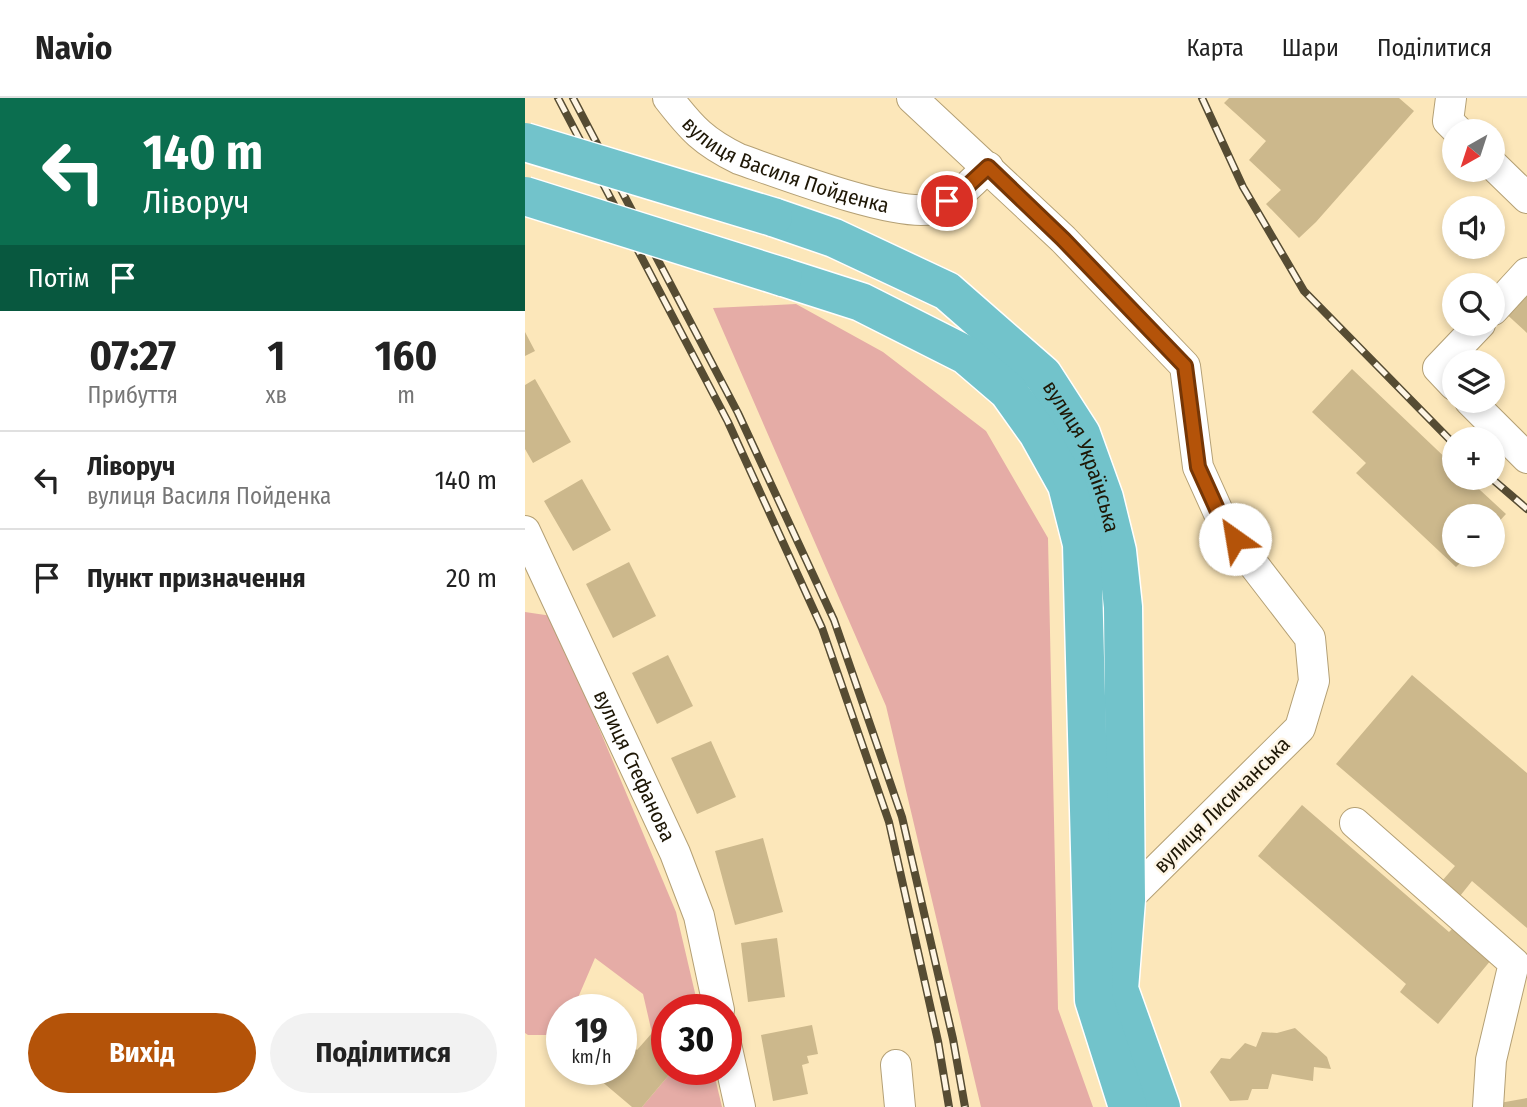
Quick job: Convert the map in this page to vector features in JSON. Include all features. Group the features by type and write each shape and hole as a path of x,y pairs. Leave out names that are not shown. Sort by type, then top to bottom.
{"main road":[{"name":"вулиця Українська","path":"525,142 834,238 947,291 1043,374 1081,434 1104,498 1117,551 1123,607 1125,900 1118,989 1161,1107"},
{"name":"вулиця Українська","path":"525,196 862,302 966,355 1008,391 1038,433 1067,485 1082,544 1094,1000 1128,1107"}],"street":[{"name":"вулиця Василя Пойденка","path":"668,98 694,131 715,147 739,159 898,209 932,209 961,192 988,167"},
{"name":"вулиця Лисичанська","path":"912,98 1063,239 1185,366 1198,467 1221,518 1310,638 1314,681 1300,728 1125,900"},
{"path":"1448,119 1451,98"},
{"path":"1505,176 1527,198"},
{"path":"1505,297 1527,273"},
{"path":"1455,350 1469,336"},
{"path":"1482,413 1527,458"},
{"name":"вулиця Стефанова","path":"525,531 675,853 699,916 716,994"},
{"path":"1355,823 1514,963 1491,1060 1488,1107"},
{"path":"896,1065 900,1107"},
{"path":"735,1085 740,1107"}],"shaded area":[{"path":"796,304 883,352 986,431 1048,538 1058,1009 1093,1107 981,1107 886,706 713,308"},
{"path":"525,612 552,616 676,912 695,994 651,994 651,1029 643,994 595,958 580,994 546,994 546,1035 525,1033"},
{"path":"661,1085 717,1085 722,1107 642,1107"}],"building":[{"path":"1229,98 1399,98 1414,111 1299,238 1266,204 1281,190 1249,160 1266,141 1224,103"},
{"path":"1527,282 1527,333 1505,313 1505,307"},
{"path":"525,332 535,351 525,356"},
{"path":"1352,369 1442,455 1442,490 1480,490 1495,504 1442,504 1442,554 1356,473 1366,463 1312,412"},
{"path":"535,379 571,442 533,463 525,449 525,385"},
{"path":"582,479 611,530 573,551 544,501"},
{"path":"629,562 656,616 613,638 586,584"},
{"path":"668,655 693,706 657,724 632,673"},
{"path":"1412,675 1527,773 1527,928 1472,881 1460,896 1442,881 1455,866 1336,764"},
{"path":"711,741 736,797 697,814 671,758"},
{"path":"1302,805 1449,932 1453,928 1491,960 1438,1024 1400,992 1406,984 1258,856"},
{"path":"763,838 783,912 735,925 715,851"},
{"path":"777,938 785,997 748,1002 741,943"},
{"path":"812,1025 818,1054 807,1056 809,1063 802,1065 808,1094 773,1101 761,1035"},
{"path":"1295,1028 1327,1057 1331,1069 1314,1067 1313,1081 1272,1074 1268,1089 1252,1089 1248,1100 1230,1101 1210,1072 1221,1058 1230,1059 1245,1043 1256,1047 1262,1032 1277,1033"},
{"path":"651,1034 651,1085 661,1085 642,1107 632,1107 606,1085 637,1085 637,1050"},
{"path":"1527,1098 1527,1107 1494,1107 1494,1104"}],"railway":[{"path":"558,98 728,422 822,628 889,822 938,1041 949,1107"},
{"path":"573,98 738,413 834,620 902,817 953,1039 965,1107"},
{"path":"1202,98 1243,187 1304,291 1442,432"},
{"path":"1505,490 1527,509"}],"route":[{"path":"947,201 988,167 1063,239 1185,366 1198,467 1221,518 1235,539"}]}
